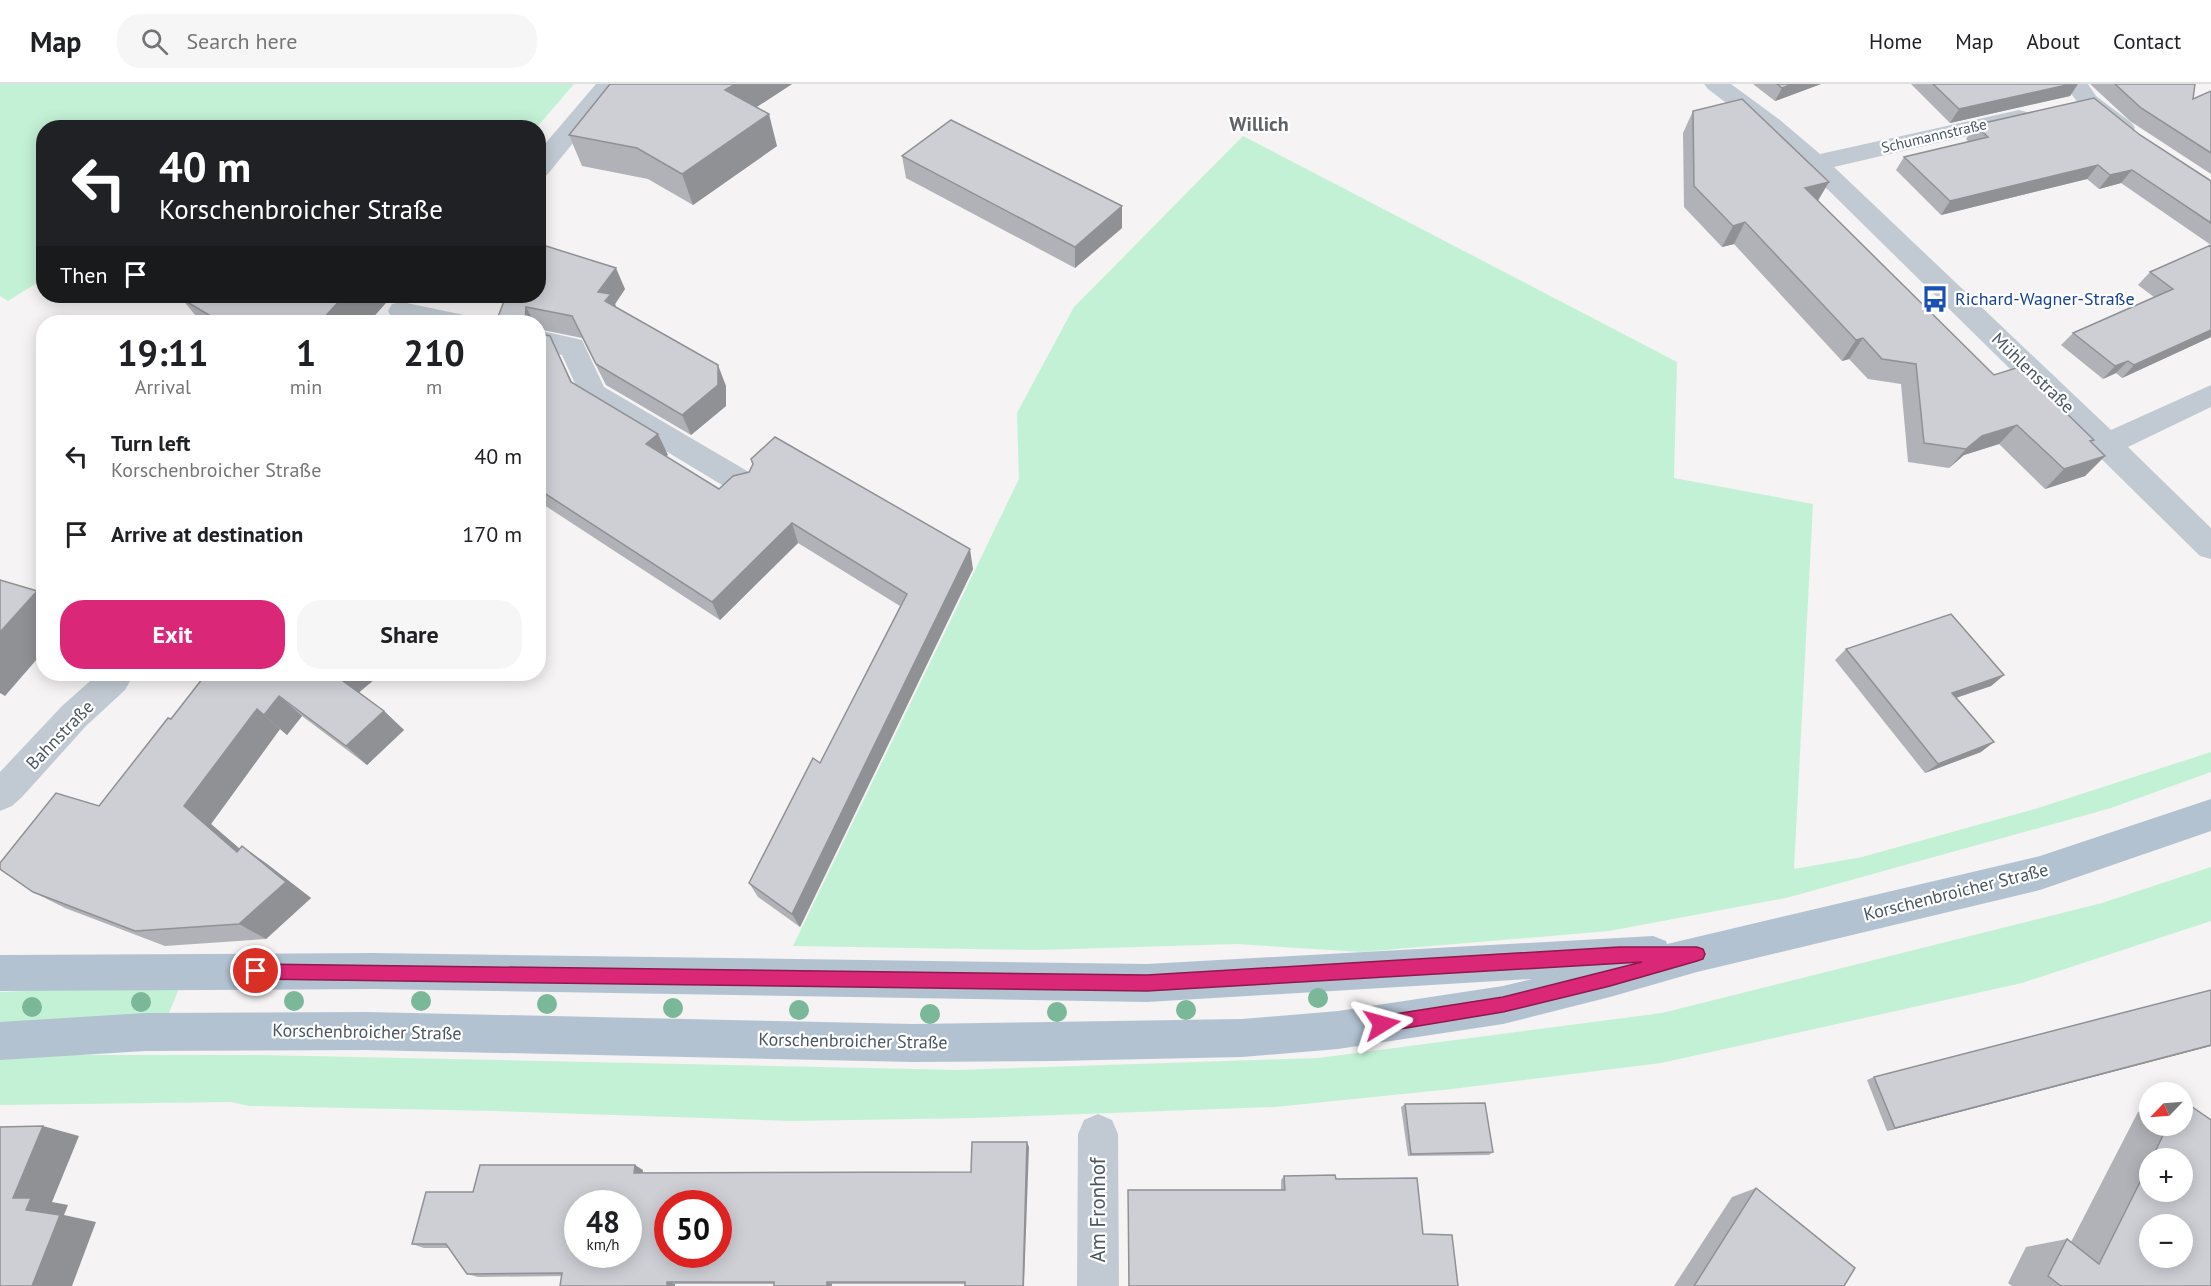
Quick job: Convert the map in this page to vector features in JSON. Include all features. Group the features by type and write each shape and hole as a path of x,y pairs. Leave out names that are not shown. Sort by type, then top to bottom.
{"main road":[{"name":"Korschenbroicher Straße","path":"0,1041 123,1033 366,1031 915,1043 1242,1038 1371,1026 1503,1005 1610,979 1697,954 2040,873 2211,815"},
{"name":"Korschenbroicher Straße","path":"1,972 374,971 1147,983 1619,955 1697,954"}],"street":[{"path":"546,159 609,84"},
{"name":"Mühlenstraße","path":"1716,84 1815,163 2108,444 2211,547"},
{"path":"2068,100 2144,144"},
{"name":"Schumannstraße","path":"1815,163 2068,100"},
{"path":"546,342 572,347 593,394 743,483"},
{"path":"2108,444 2211,395"},
{"name":"Bahnstraße","path":"0,795 31,766 72,718 112,681"},
{"name":"Am Fronhof","path":"1098,1134 1098,1286"}],"green space":[{"path":"0,84 574,84 543,120 36,120 36,283 8,301 0,296"},
{"path":"1243,136 1677,362 1674,478 1813,504 1794,869 1862,857 2035,809 2211,752 2211,772 2111,808 1786,898 1609,931 1361,952 1236,944 1038,950 793,946 1019,479 1017,413 1074,307"},
{"path":"2211,867 2211,921 2022,983 1661,1063 1452,1089 1275,1107 975,1118 790,1121 496,1111 249,1106 231,1102 0,1105 0,1058 33,1055 260,1055 959,1070 1318,1058 1662,1013 2102,903"},
{"path":"181,984 168,1015 0,1023 0,992"}],"building":[{"path":"610,84 735,84 725,90 769,114 682,174 637,148 569,135"},
{"path":"1777,84 1792,84 1782,88"},
{"path":"1933,84 2071,84 1959,109"},
{"path":"2115,84 2195,84 2193,99 2211,91 2211,153 2141,108"},
{"path":"2094,98 2140,135 2211,181 2211,223 2132,170 2110,175 2098,165 1950,201 1904,157 1988,137 1975,125"},
{"path":"1742,99 1829,182 1805,188 1994,375 2019,367 2094,440 2090,441 2105,456 2064,469 2017,425 1982,436 1966,449 1924,443 1916,364 1882,359 1863,338 1856,340 1745,222 1733,226 1694,186 1693,111"},
{"path":"951,120 1122,206 1075,247 902,156"},
{"path":"2211,245 2211,330 2134,365 2128,361 2115,366 2073,333 2173,289 2150,272"},
{"path":"546,246 616,268 598,292 611,294 605,301 718,365 718,385 682,415 596,364 572,316 526,307 525,315 499,315 503,303 546,303"},
{"path":"189,303 338,303 326,315 209,315"},
{"path":"546,335 550,336 571,382 658,434 646,444 719,489 733,476 749,472 753,464 751,459 775,437 970,549 792,914 749,883 813,758 820,763 907,594 792,523 712,602 546,494"},
{"path":"0,580 36,591 36,592 0,632"},
{"path":"1951,614 2004,675 1952,693 1994,742 1938,764 1846,649"},
{"path":"201,681 343,681 384,711 346,746 279,696 264,715 257,709 184,806 237,852 242,846 286,882 239,924 135,931 33,892 0,869 0,863 56,793 99,806 168,718 171,719"},
{"path":"2211,990 2211,1045 1895,1128 1874,1077"},
{"path":"1485,1103 1493,1152 1411,1154 1405,1104"},
{"path":"2193,1108 2211,1120 2211,1286 2061,1286 2048,1276 2067,1239 2099,1264 2139,1184 2139,1202 2193,1202 2193,1148 2157,1148 2163,1136 2193,1136"},
{"path":"43,1126 13,1198 31,1198 26,1210 60,1215 32,1286 0,1286 0,1127"},
{"path":"972,1142 1027,1142 1023,1286 965,1286 965,1282 827,1282 827,1286 774,1286 774,1282 667,1282 667,1286 560,1286 562,1273 467,1274 446,1244 412,1244 426,1192 473,1192 480,1165 635,1165 634,1173 971,1172"},
{"path":"1335,1175 1336,1179 1417,1178 1423,1234 1452,1235 1458,1286 1129,1286 1128,1190 1285,1190 1284,1176"},
{"path":"1756,1188 1855,1268 1844,1286 1694,1286"}],"place":[{"name":"Richard-Wagner-Straße","path":"1935,299"}],"district":[{"name":"Willich","path":"1259,124"}],"route":[{"path":"256,971 1147,983 1619,955 1697,954 1610,979 1503,1005 1382,1024"}]}
